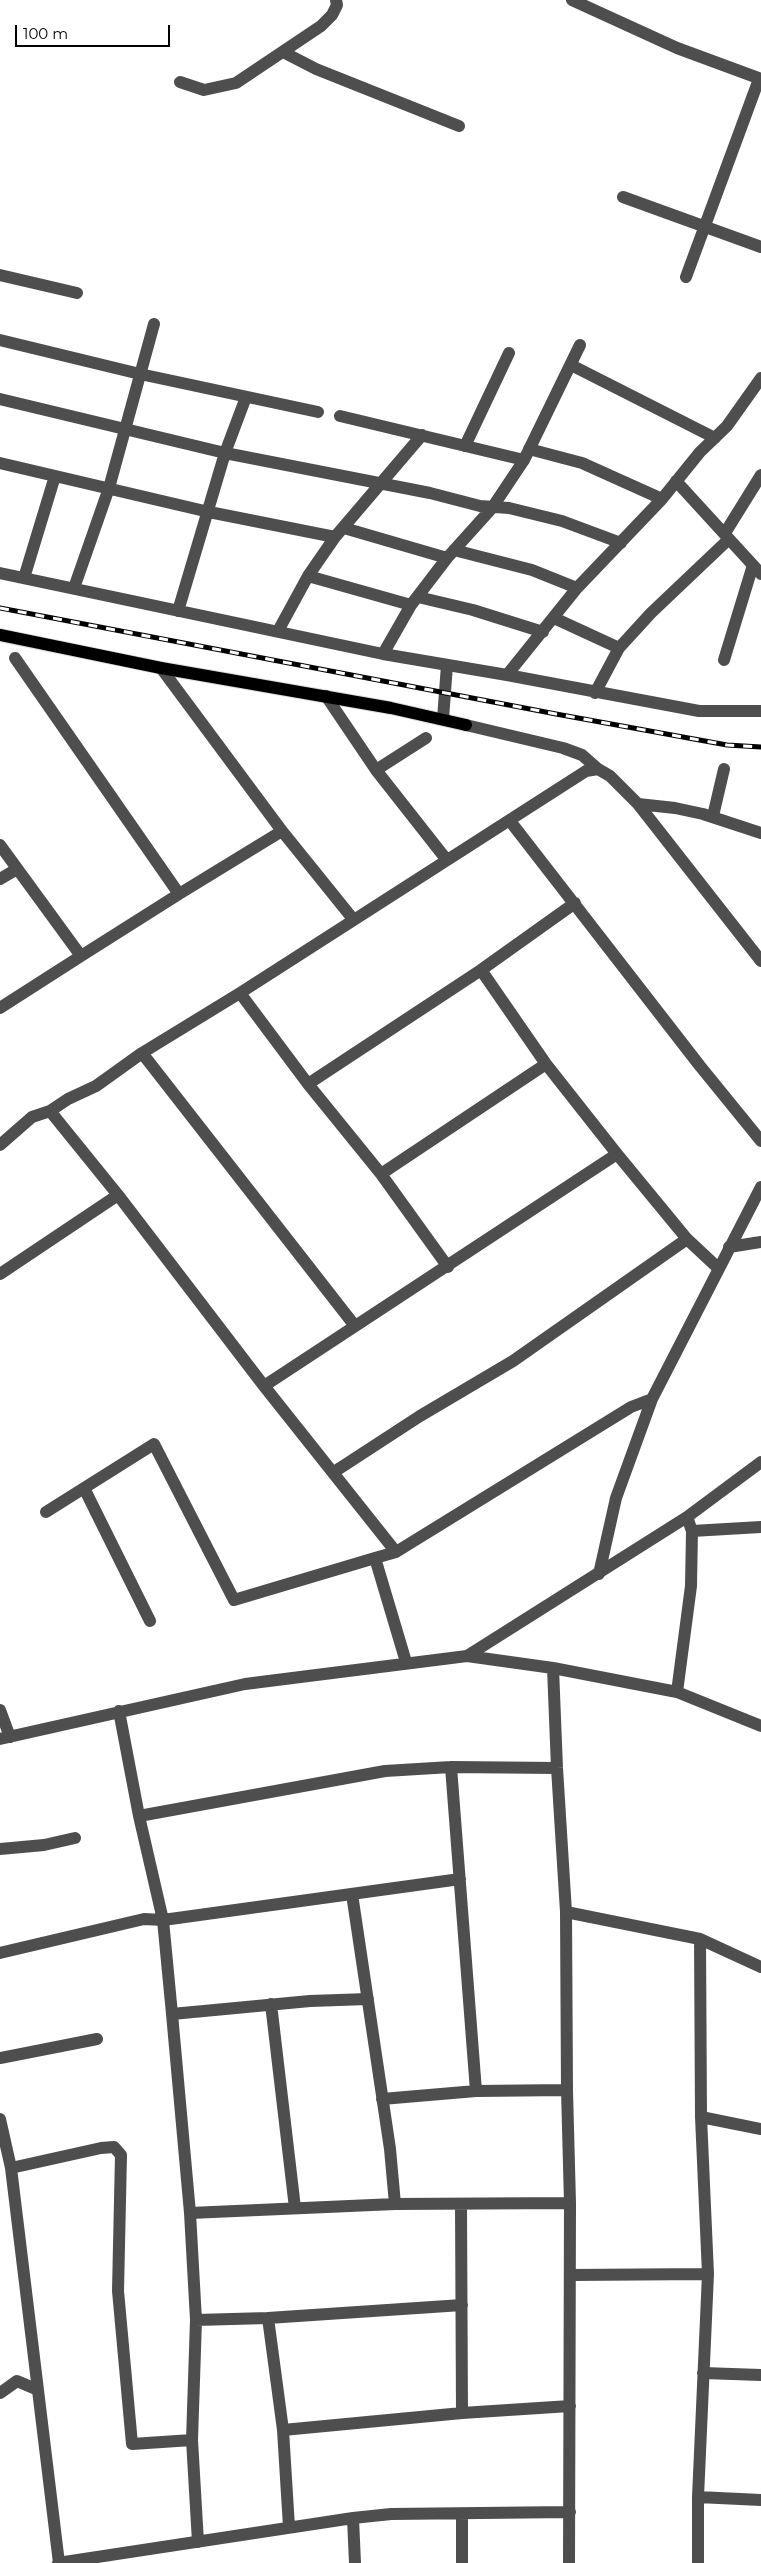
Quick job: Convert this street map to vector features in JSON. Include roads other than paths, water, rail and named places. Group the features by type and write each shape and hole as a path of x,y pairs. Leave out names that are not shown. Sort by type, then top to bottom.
{"main road":[{"path":"0,634 161,668 326,696 466,724"}],"street":[{"path":"180,82 204,90 236,83 283,52 332,15 337,5 336,0"},
{"path":"572,0 677,48 760,79 686,277"},
{"path":"283,52 316,70 459,126"},
{"path":"622,197 761,247"},
{"path":"0,275 77,293"},
{"path":"74,588 109,488 154,324"},
{"path":"0,340 140,374 318,412"},
{"path":"383,654 415,601 451,554 492,508 526,454 580,345"},
{"path":"466,446 509,353"},
{"path":"571,364 715,438"},
{"path":"507,676 577,588 662,499 727,426 761,378"},
{"path":"178,611 226,453 246,397"},
{"path":"0,399 126,431 226,453 492,508 509,508 562,521 621,542"},
{"path":"340,416 466,446 582,463 662,499"},
{"path":"278,631 308,576 340,532 382,485 422,435"},
{"path":"0,463 209,512 340,532 532,570 577,588"},
{"path":"595,693 620,648 650,613 727,536 761,475"},
{"path":"24,578 55,476"},
{"path":"676,482 757,569 724,660"},
{"path":"0,573 383,654 595,693 700,711 761,711"},
{"path":"308,576 415,601 473,610 543,632"},
{"path":"554,618 620,648"},
{"path":"15,658 180,894"},
{"path":"443,719 447,665"},
{"path":"161,668 282,831 353,919"},
{"path":"326,696 376,770 446,859"},
{"path":"466,724 563,748 582,755 598,769 610,776 638,804 761,961"},
{"path":"376,770 426,738"},
{"path":"713,816 724,768"},
{"path":"0,1145 32,1117 50,1111 68,1099 96,1086 142,1053 240,993 446,859 510,821 586,771 598,769"},
{"path":"638,804 675,808 713,816 761,833"},
{"path":"510,821 700,1066 761,1141"},
{"path":"0,1008 282,831"},
{"path":"0,844 81,956"},
{"path":"0,880 17,869"},
{"path":"308,1084 481,970 575,903"},
{"path":"481,970 546,1064 617,1154 687,1239 718,1268"},
{"path":"240,993 308,1084 381,1174 448,1267"},
{"path":"142,1053 355,1326"},
{"path":"381,1174 546,1064"},
{"path":"50,1111 118,1195 264,1386 396,1552"},
{"path":"264,1386 448,1267 617,1154"},
{"path":"600,1574 616,1498 652,1399 718,1268 760,1190"},
{"path":"0,1274 118,1195"},
{"path":"334,1472 420,1416 507,1365 687,1239"},
{"path":"729,1247 761,1242"},
{"path":"46,1512 154,1444 234,1600 396,1552 631,1407 652,1399"},
{"path":"467,1656 688,1517 761,1462"},
{"path":"84,1488 150,1621"},
{"path":"677,1692 691,1586 692,1531 688,1517"},
{"path":"692,1531 761,1527"},
{"path":"375,1558 406,1662"},
{"path":"0,1710 5,1738 244,1684 406,1662 467,1656 554,1668 677,1692 761,1726"},
{"path":"554,1668 557,1768 566,1912 570,2203 569,2563"},
{"path":"119,1711 139,1816 162,1920 172,2014 190,2213 196,2320 192,2440 198,2542"},
{"path":"139,1816 385,1771 451,1767 557,1768"},
{"path":"451,1767 476,2091"},
{"path":"0,1849 44,1845 75,1838"},
{"path":"0,1953 144,1919 162,1920 460,1879"},
{"path":"352,1894 382,2099 395,2204"},
{"path":"566,1912 700,1939 761,1967"},
{"path":"698,2563 698,2497 708,2274 701,2117 700,1939"},
{"path":"172,2014 272,2004 368,1999"},
{"path":"272,2004 295,2208"},
{"path":"0,2058 97,2039"},
{"path":"382,2099 476,2091 567,2090"},
{"path":"701,2117 761,2129"},
{"path":"0,2119 11,2168 58,2563 288,2527 392,2514 462,2515 570,2512"},
{"path":"11,2168 101,2148 114,2147 121,2155 118,2290 132,2444 192,2440"},
{"path":"190,2213 395,2204 570,2203"},
{"path":"461,2205 462,2413"},
{"path":"570,2275 708,2274"},
{"path":"196,2320 268,2318 462,2305"},
{"path":"268,2318 283,2430 288,2527"},
{"path":"703,2373 761,2375"},
{"path":"0,2393 17,2381 38,2390"},
{"path":"283,2430 462,2413 570,2406"},
{"path":"698,2497 761,2500"},
{"path":"462,2515 462,2563"},
{"path":"353,2518 355,2563"}],"railway":[{"path":"0,608 556,714 727,745 761,747"}]}
